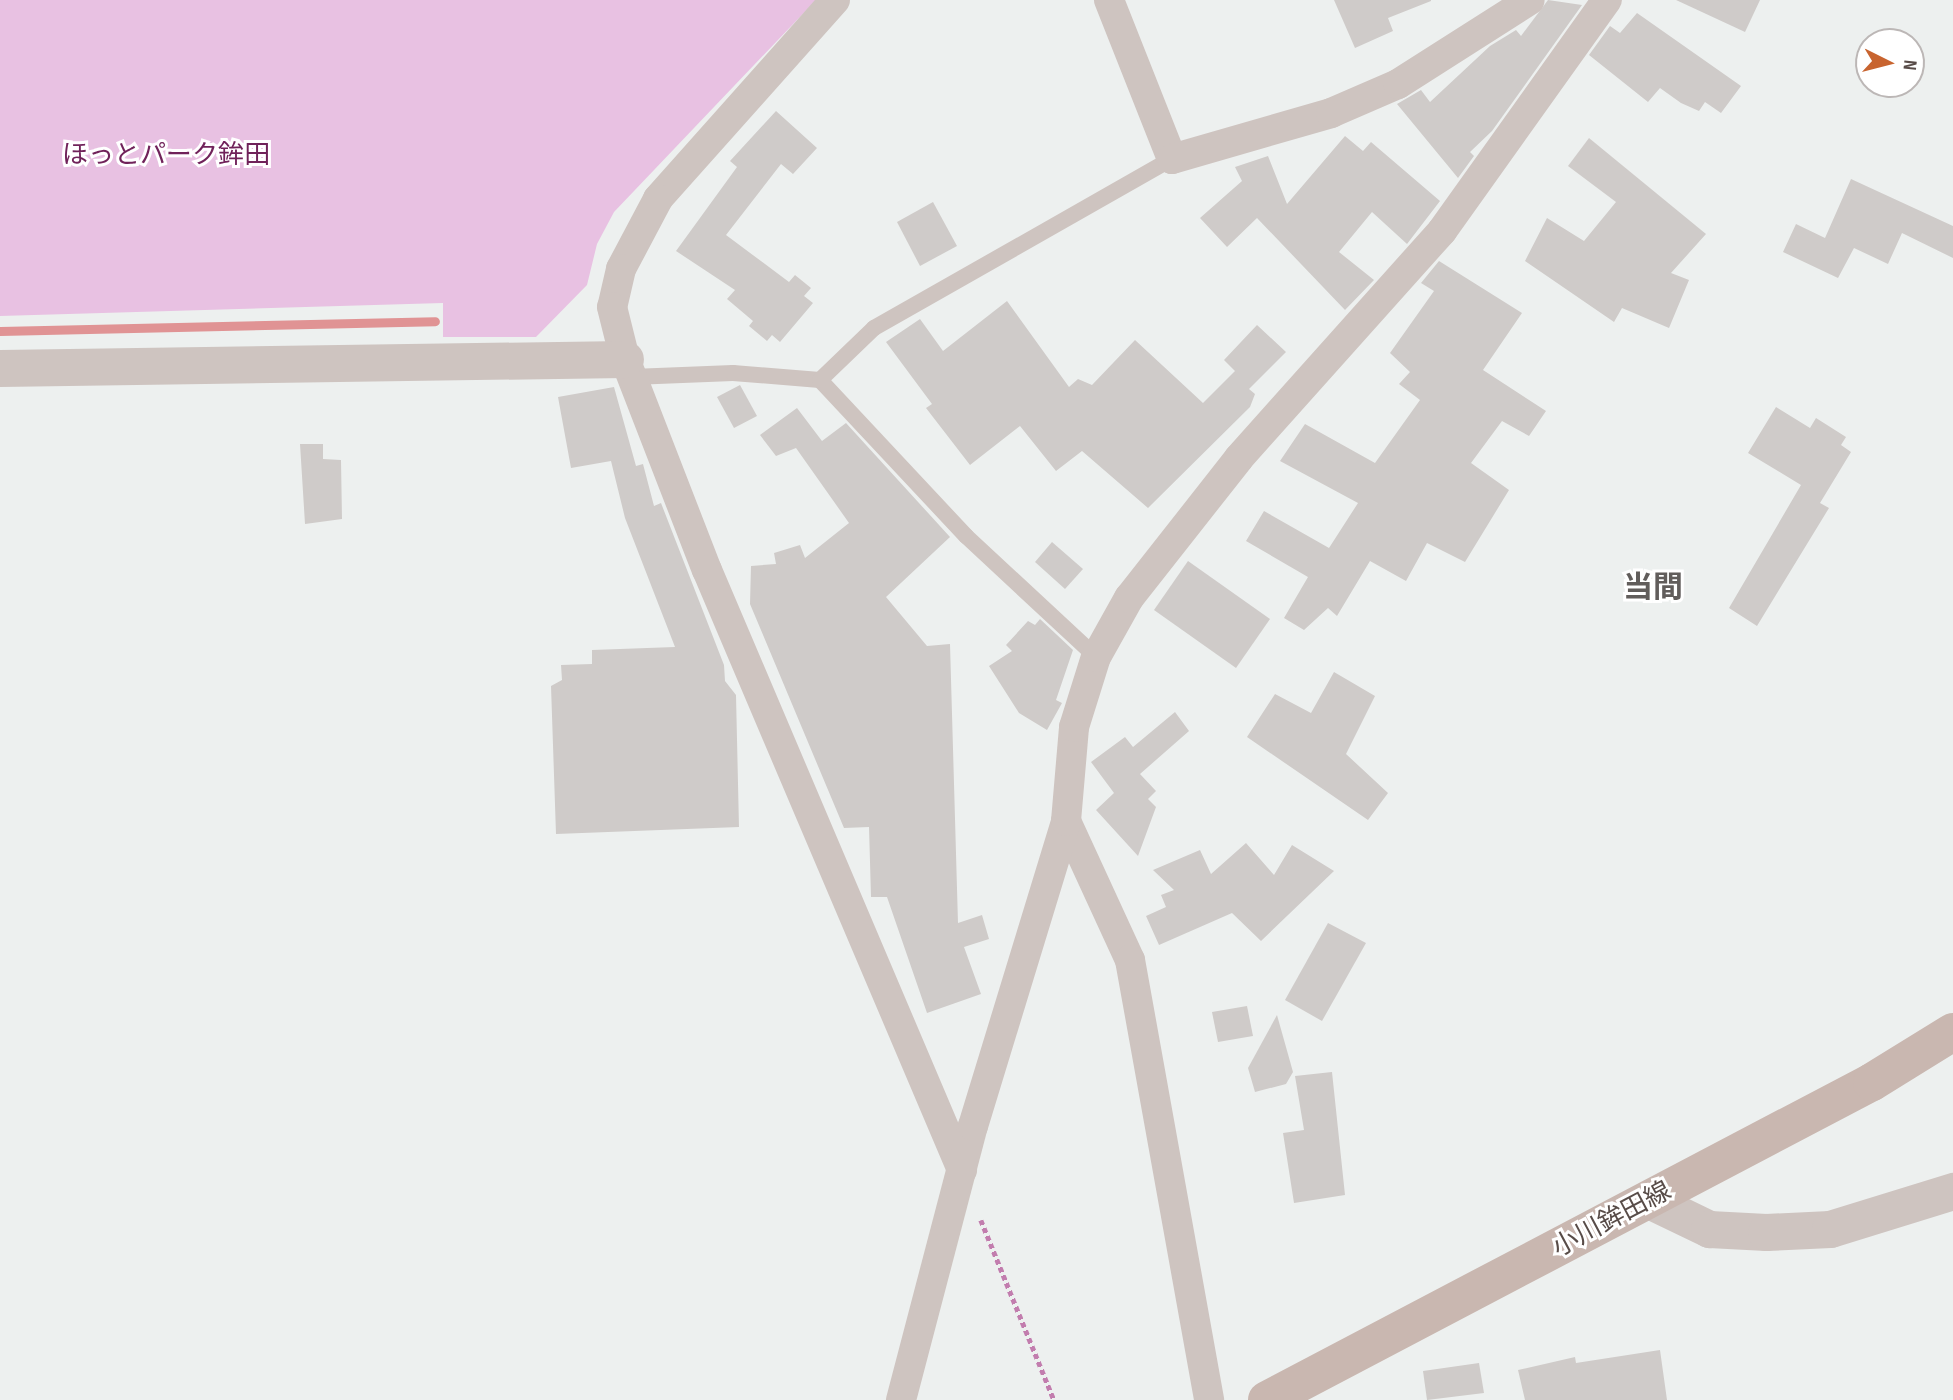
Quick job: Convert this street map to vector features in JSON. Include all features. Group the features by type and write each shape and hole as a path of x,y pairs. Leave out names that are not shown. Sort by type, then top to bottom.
{"main road":[{"name":"小川鉾田線","path":"1267,1400 1649,1200 1953,1032"}],"street":[{"path":"835,0 658,199 621,270 612,307 629,368 962,1170"},
{"path":"1109,0 1172,159 1331,113 1398,84 1530,0"},
{"path":"901,1400 962,1170 1066,821 1074,727 1096,657 1129,598 1239,458 1442,231 1607,0"},
{"path":"0,368 629,368"},
{"path":"1066,821 1130,960 1209,1400"},
{"path":"1649,1200 1709,1229 1766,1232 1830,1228 1953,1191"}],"lane":[{"path":"820,380 874,328 1172,159"},
{"path":"629,368 820,380 965,536 1096,657"}],"path":[{"path":"962,1170 1054,1400"}],"green space":[{"name":"ほっとパーク鉾田","path":"0,0 816,0 614,212 597,244 587,285 536,337 443,337 443,303 0,316"}],"building":[{"path":"1334,0 1431,1 1388,18 1393,31 1355,48"},
{"path":"1548,0 1582,5 1492,131 1470,152 1474,156 1458,178 1397,104 1421,90 1430,102 1490,46 1516,30 1521,36"},
{"path":"1676,0 1760,0 1745,32"},
{"path":"1637,13 1741,86 1721,113 1705,102 1699,111 1681,103 1660,88 1648,102 1589,55 1610,26 1620,33"},
{"path":"776,111 817,148 793,174 781,164 726,235 789,282 795,275 811,288 804,296 813,303 780,342 772,335 767,341 749,326 753,321 727,299 735,290 676,251 737,167 730,161"},
{"path":"1345,136 1363,151 1371,142 1440,201 1407,244 1372,212 1339,252 1374,280 1345,310 1257,218 1227,247 1200,218 1242,181 1235,167 1268,156 1287,204"},
{"path":"1589,138 1706,234 1671,273 1689,280 1669,328 1622,308 1614,322 1525,261 1547,218 1584,241 1616,202 1568,166"},
{"path":"1851,179 1953,226 1953,258 1902,233 1888,264 1854,248 1838,278 1783,252 1796,224 1825,238"},
{"path":"933,202 957,246 920,266 897,222"},
{"path":"1439,261 1522,313 1483,370 1546,411 1529,436 1502,421 1471,463 1509,490 1465,562 1427,543 1406,581 1370,561 1337,616 1328,608 1304,630 1284,618 1308,577 1246,541 1264,511 1329,548 1358,503 1280,461 1305,424 1375,463 1420,400 1399,384 1410,372 1390,353 1434,291 1421,283"},
{"path":"1007,301 1069,387 1078,379 1092,385 1135,340 1203,403 1235,371 1224,360 1257,325 1286,352 1249,389 1255,394 1250,407 1148,508 1082,451 1056,471 1020,426 970,465 926,408 932,404 886,342 920,319 943,351"},
{"path":"740,385 757,416 734,428 717,397"},
{"path":"614,387 636,466 643,464 654,506 661,503 724,665 725,681 736,695 739,827 556,834 551,686 562,680 561,665 592,664 592,650 675,647 625,518 611,461 571,468 558,397"},
{"path":"1776,407 1810,428 1816,418 1846,437 1841,445 1851,452 1820,503 1829,508 1757,626 1729,608 1801,485 1748,453"},
{"path":"797,408 822,441 846,423 950,537 886,597 927,646 950,644 958,923 982,915 989,939 964,947 981,994 927,1013 887,897 871,897 869,827 844,828 750,604 751,566 776,564 774,553 800,545 805,558 849,523 796,448 776,456 760,435"},
{"path":"300,444 323,444 323,459 341,460 342,519 305,524"},
{"path":"1052,542 1083,569 1065,589 1035,562"},
{"path":"1188,561 1270,619 1236,668 1154,610"},
{"path":"1040,619 1073,650 1056,700 1062,703 1047,730 1019,713 989,666 1012,651 1006,645 1028,621 1035,625"},
{"path":"1334,672 1375,696 1346,754 1388,793 1368,820 1247,737 1275,694 1311,713"},
{"path":"1175,712 1189,731 1140,774 1156,791 1148,799 1156,807 1138,856 1096,810 1114,793 1091,762 1125,737 1133,747"},
{"path":"1246,843 1274,875 1292,845 1334,871 1261,941 1232,913 1159,945 1146,916 1166,907 1161,895 1174,890 1153,870 1200,850 1211,874"},
{"path":"1328,923 1366,943 1322,1021 1285,1000"},
{"path":"1247,1006 1253,1036 1218,1042 1212,1012"},
{"path":"1277,1015 1293,1072 1286,1084 1255,1092 1248,1068"},
{"path":"1332,1072 1345,1195 1294,1203 1283,1133 1304,1130 1295,1076"},
{"path":"1660,1350 1667,1400 1525,1400 1518,1370 1575,1357 1576,1363"},
{"path":"1479,1363 1484,1393 1427,1400 1423,1371"}],"waterway":[{"path":"0,331 435,321"}],"district":[{"name":"当間","path":"1653,588"}]}
